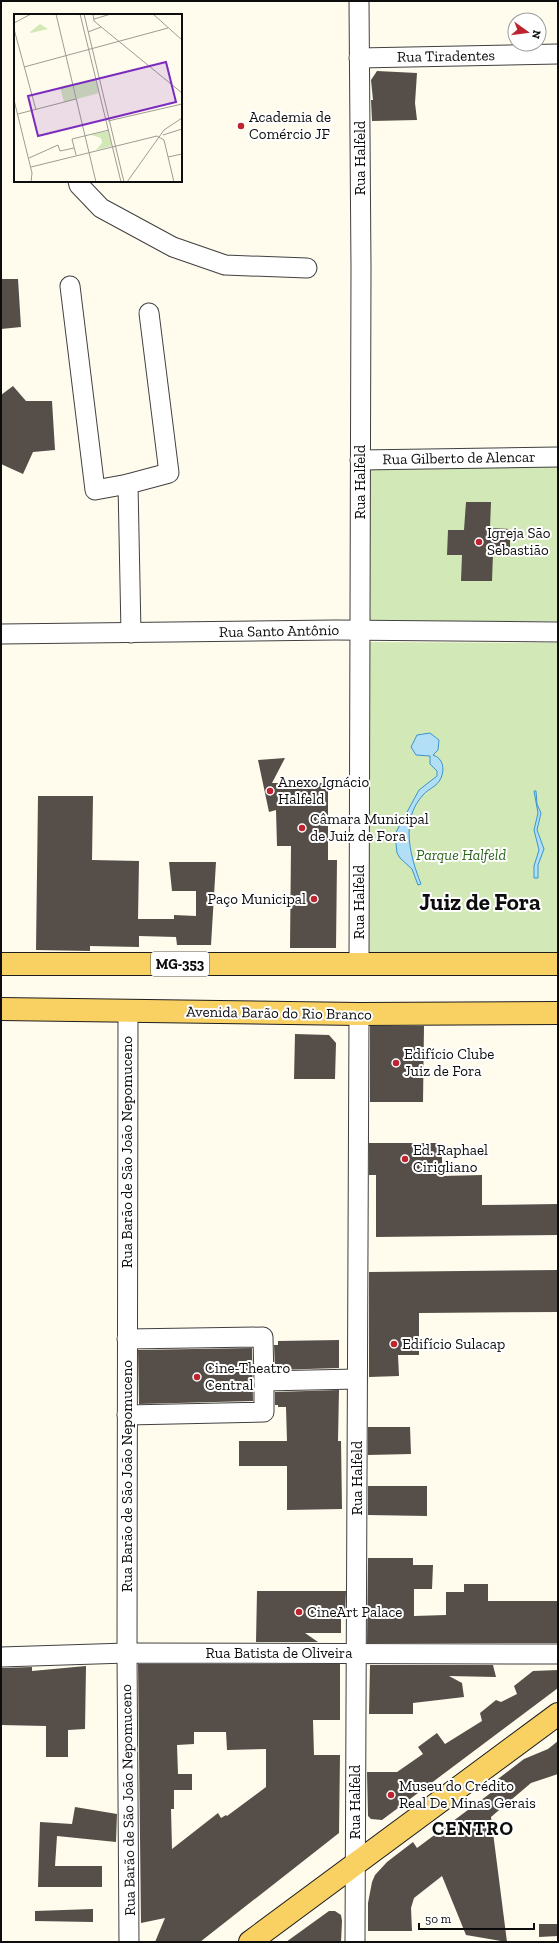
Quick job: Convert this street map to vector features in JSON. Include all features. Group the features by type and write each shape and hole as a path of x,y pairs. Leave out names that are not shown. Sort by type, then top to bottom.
{"main road":[{"name":"MG-353","path":"1,964 558,964"},
{"name":"Avenida Barão do Rio Branco","path":"1,1009 359,1014 558,1013"},
{"path":"250,1942 558,1714"}],"street":[{"name":"Rua Halfeld","path":"359,1 359,964"},
{"name":"Rua Tiradentes","path":"359,58 558,54"},
{"path":"78,182 79,185 101,208 174,246 225,265 307,268"},
{"path":"70,286 96,490 128,484 169,473 149,313"},
{"name":"Rua Gilberto de Alencar","path":"360,460 558,457"},
{"path":"128,484 131,633"},
{"name":"Rua Santo Antônio","path":"1,634 360,630 558,632"},
{"name":"Rua Barão de São João Nepomuceno","path":"128,1011 127,1653 129,1942"},
{"name":"Rua Halfeld","path":"355,1942 359,1014"},
{"path":"127,1339 263,1337 264,1381 264,1412 127,1415"},
{"path":"264,1381 357,1379"},
{"name":"Rua Batista de Oliveira","path":"1,1657 127,1653 558,1654"}],"green space":[{"path":"558,462 558,621 364,621 364,463"},
{"name":"Parque Halfeld","path":"367,642 558,643 558,958 364,959"}],"water":[{"path":"430,733 439,740 438,750 433,755 441,761 443,771 439,781 423,795 411,816 409,838 413,862 421,884 418,885 412,869 400,858 397,853 395,834 419,790 437,776 437,771 430,764 430,756 416,755 411,747 417,735"},
{"path":"534,791 536,791 537,804 541,813 537,830 544,849 538,865 538,878 534,878 534,866 539,850 534,830 538,813"}],"building":[{"path":"377,71 417,73 415,103 417,120 372,121 371,100 373,100 371,80"},
{"path":"1,279 18,279 21,327 1,329"},
{"path":"13,386 26,401 52,401 55,450 33,452 23,474 1,464 1,395"},
{"name":"Igreja São Sebastião","path":"466,502 491,502 490,528 510,529 510,554 493,554 492,581 461,581 462,555 447,555 448,530 464,530"},
{"path":"285,758 272,783 328,783 328,860 337,860 336,948 290,948 291,846 277,846 276,810 269,812 258,760"},
{"path":"38,796 93,796 92,860 139,861 138,919 174,919 174,915 196,916 196,891 172,891 169,862 216,862 211,945 177,945 176,937 139,936 139,947 90,946 90,951 36,950"},
{"name":"Edifício Clube Juiz de Fora","path":"370,1026 424,1026 423,1102 370,1102"},
{"path":"295,1034 329,1035 336,1043 335,1079 294,1079"},
{"path":"369,1143 442,1143 442,1176 482,1175 482,1205 558,1204 558,1235 376,1237 376,1175 369,1175"},
{"path":"558,1270 558,1312 419,1313 419,1355 398,1355 399,1376 369,1377 369,1272"},
{"path":"339,1340 339,1368 275,1370 274,1345 278,1345 278,1341"},
{"name":"Cine-Theatro Central","path":"252,1348 253,1401 139,1404 138,1350"},
{"path":"339,1390 338,1441 341,1441 342,1509 287,1510 287,1466 239,1466 239,1441 287,1441 286,1407 278,1407 278,1405 275,1405 275,1392"},
{"path":"368,1427 410,1427 411,1454 368,1455"},
{"path":"368,1486 427,1486 427,1516 368,1515"},
{"path":"368,1558 413,1558 413,1565 433,1565 432,1589 414,1589 414,1616 446,1615 446,1592 464,1592 464,1584 488,1584 488,1601 558,1601 558,1643 367,1643"},
{"name":"CineArt Palace","path":"257,1591 346,1591 345,1615 341,1615 341,1633 305,1633 318,1642 256,1642"},
{"path":"138,1664 340,1664 340,1720 313,1720 314,1755 340,1755 339,1833 200,1942 155,1942 165,1918 141,1923","holes":["194,1732 226,1732 227,1750 266,1749 266,1787 227,1816 226,1815 221,1818 218,1813 172,1849 171,1809 174,1809 174,1790 192,1790 192,1774 178,1774 177,1745 194,1744"]},
{"path":"370,1665 493,1665 496,1677 449,1676 462,1683 464,1697 413,1703 413,1714 369,1714"},
{"path":"86,1666 85,1729 68,1730 68,1757 46,1757 46,1726 1,1725 1,1668 32,1667 32,1671"},
{"path":"558,1670 558,1688 382,1820 371,1819 368,1816 367,1772 397,1772 423,1754 418,1747 437,1733 445,1744 482,1721 480,1713 496,1700 501,1702 517,1694 514,1686 533,1671"},
{"path":"558,1741 558,1774 531,1783 491,1817 507,1942 466,1935 442,1876 414,1898 411,1908 412,1931 368,1931 368,1903 372,1882 375,1875 387,1862 413,1842 417,1848 496,1789 494,1782 524,1759 548,1749"},
{"path":"75,1807 117,1814 116,1842 57,1836 55,1866 102,1866 102,1887 38,1887 40,1822 72,1824"},
{"path":"93,1909 93,1922 35,1921 35,1911"},
{"path":"329,1911 335,1911 341,1915 341,1942 286,1942"},
{"path":"539,1924 558,1924 558,1936 539,1937"}],"place":[{"name":"Academia de Comércio JF","path":"241,126"},
{"name":"Igreja São Sebastião","path":"479,542"},
{"name":"Anexo Ignácio Halfeld","path":"270,791"},
{"name":"Câmara Municipal de Juiz de Fora","path":"302,828"},
{"name":"Paço Municipal","path":"314,899"},
{"name":"Edifício Clube Juiz de Fora","path":"396,1063"},
{"name":"Ed. Raphael Cirigliano","path":"405,1159"},
{"name":"Edifício Sulacap","path":"394,1344"},
{"name":"Cine-Theatro Central","path":"197,1377"},
{"name":"CineArt Palace","path":"299,1612"},
{"name":"Museu do Crédito Real De Minas Gerais","path":"391,1795"}],"district":[{"name":"Juiz de Fora","path":"480,902"},
{"name":"CENTRO","path":"473,1828"}]}
